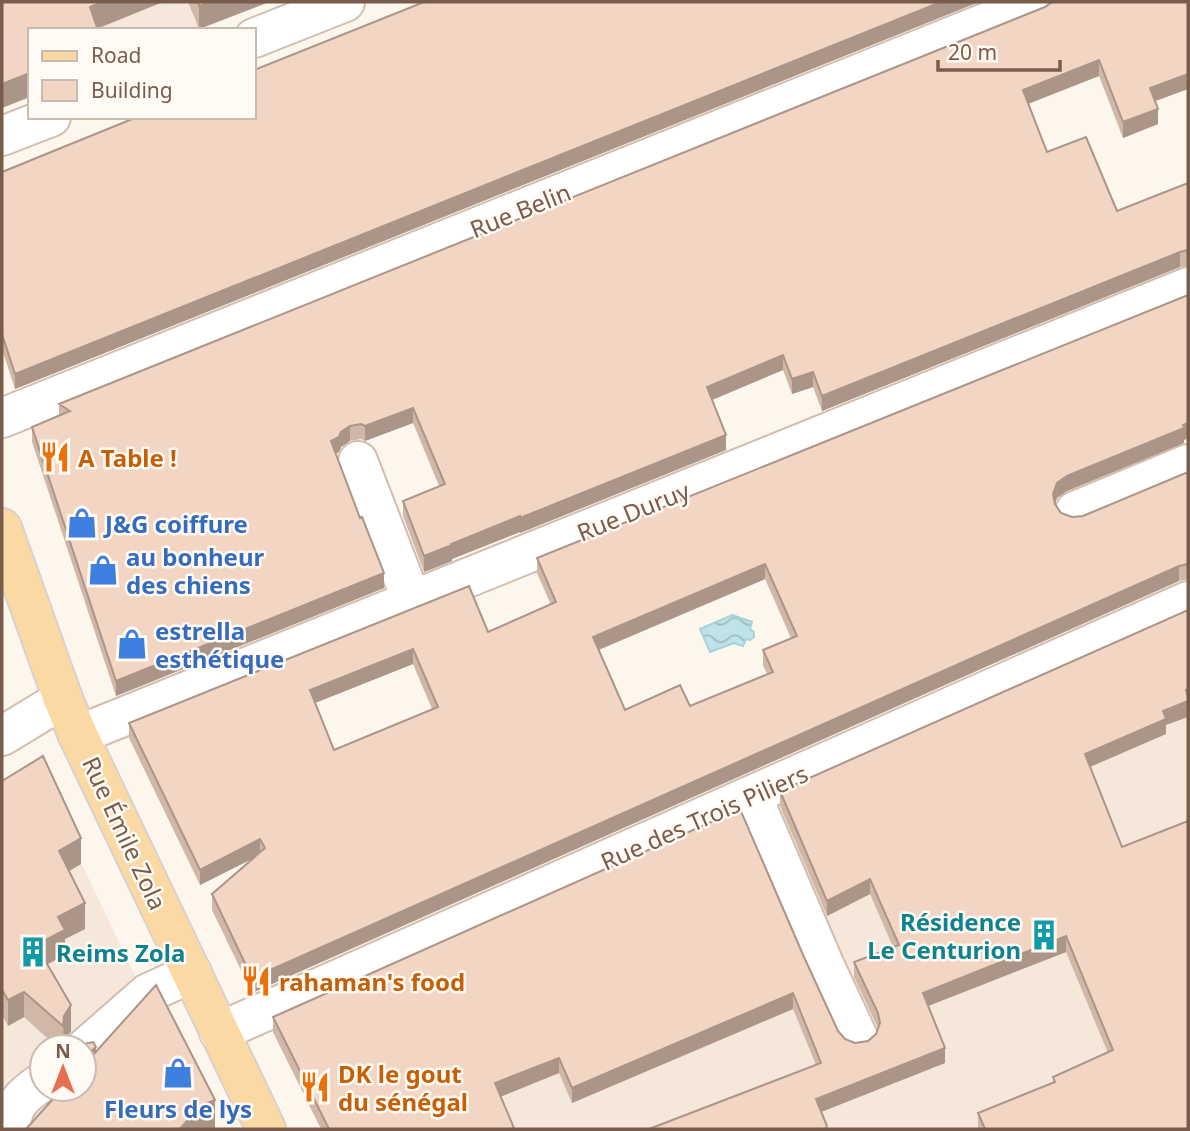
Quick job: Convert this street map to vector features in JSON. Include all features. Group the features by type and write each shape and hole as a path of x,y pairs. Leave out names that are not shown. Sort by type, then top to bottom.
{"main road":[{"name":"Rue Émile Zola","path":"2,528 78,735 266,1129"}],"street":[{"path":"256,37 296,11 345,2"},
{"name":"Rue Belin","path":"2,418 1037,2"},
{"path":"2,136 46,119"},
{"name":"Rue Duruy","path":"78,735 1188,288"},
{"path":"358,461 412,601"},
{"path":"1075,511 1188,464"},
{"name":"Rue des Trois Piliers","path":"219,1032 1188,601"},
{"path":"2,736 63,699"},
{"path":"752,796 858,1037"},
{"path":"98,1037 148,993 192,973"},
{"path":"11,1129 11,1114 28,1092"}],"shaded area":[{"path":"2,2 269,2 203,28 28,28 28,98 2,108"},
{"path":"1188,631 1188,1129 321,1129 275,1037"},
{"path":"43,782 135,976 215,1129 2,1129 2,807"}],"water":[{"path":"732,615 752,622 750,629 754,632 754,637 746,639 743,646 734,643 710,652 700,629"}],"building":[{"path":"2,2 103,2 90,7 97,28 28,28 28,74 2,84"},
{"path":"424,2 941,2 15,374 2,334 2,172 132,119 256,119 256,69"},
{"path":"1052,2 1188,2 1188,74 1150,88 1158,109 1123,122 1099,60 1023,90 1047,152 1086,137 1117,211 1188,183 1188,250 822,396 813,372 792,379 783,355 707,387 726,435 424,556 403,501 445,484 413,408 365,426 350,426 331,441 384,573 116,681 32,427 70,411 59,404"},
{"path":"1188,295 1188,423 1183,425 1184,428 1067,476 1057,483 1053,494 1061,513 1072,517 1083,516 1188,472 1188,564 252,978 212,894 265,848 260,839 200,870 129,723 469,586 488,632 556,602 537,558","holes":["765,564 797,636 763,650 773,672 690,706 680,685 625,710 593,637","413,649 438,707 334,750 310,690"]},
{"path":"1188,610 1188,701 1163,711 1166,719 1085,754 1122,847 1188,821 1188,1129 985,1129 978,1113 1055,1082 1053,1077 1113,1050 1066,936 923,993 945,1048 816,1099 827,1126 825,1129 649,1129 821,1063 793,993 572,1088 559,1058 495,1083 514,1128 329,1129 273,1017 740,809 838,1031 845,1039 855,1043 868,1041 876,1034 880,1023 854,962 899,945 870,879 827,901 780,791"},
{"path":"43,756 81,838 59,851 85,903 58,917 65,930 36,945 71,1005 64,1016 63,1026 24,992 8,1000 2,990 2,781"},
{"path":"156,985 215,1100 200,1106 180,1129 26,1129 49,1103 98,1103 98,1049"}],"place":[{"name":"A Table !","path":"55,457"},
{"name":"J&G coiffure","path":"82,523"},
{"name":"au bonheur des chiens","path":"103,570"},
{"name":"estrella esthétique","path":"132,644"},
{"name":"Résidence Le Centurion","path":"1044,935"},
{"name":"Reims Zola","path":"33,952"},
{"name":"rahaman's food","path":"256,981"},
{"name":"Fleurs de lys","path":"178,1073"},
{"name":"DK le gout du sénégal","path":"315,1087"}]}
